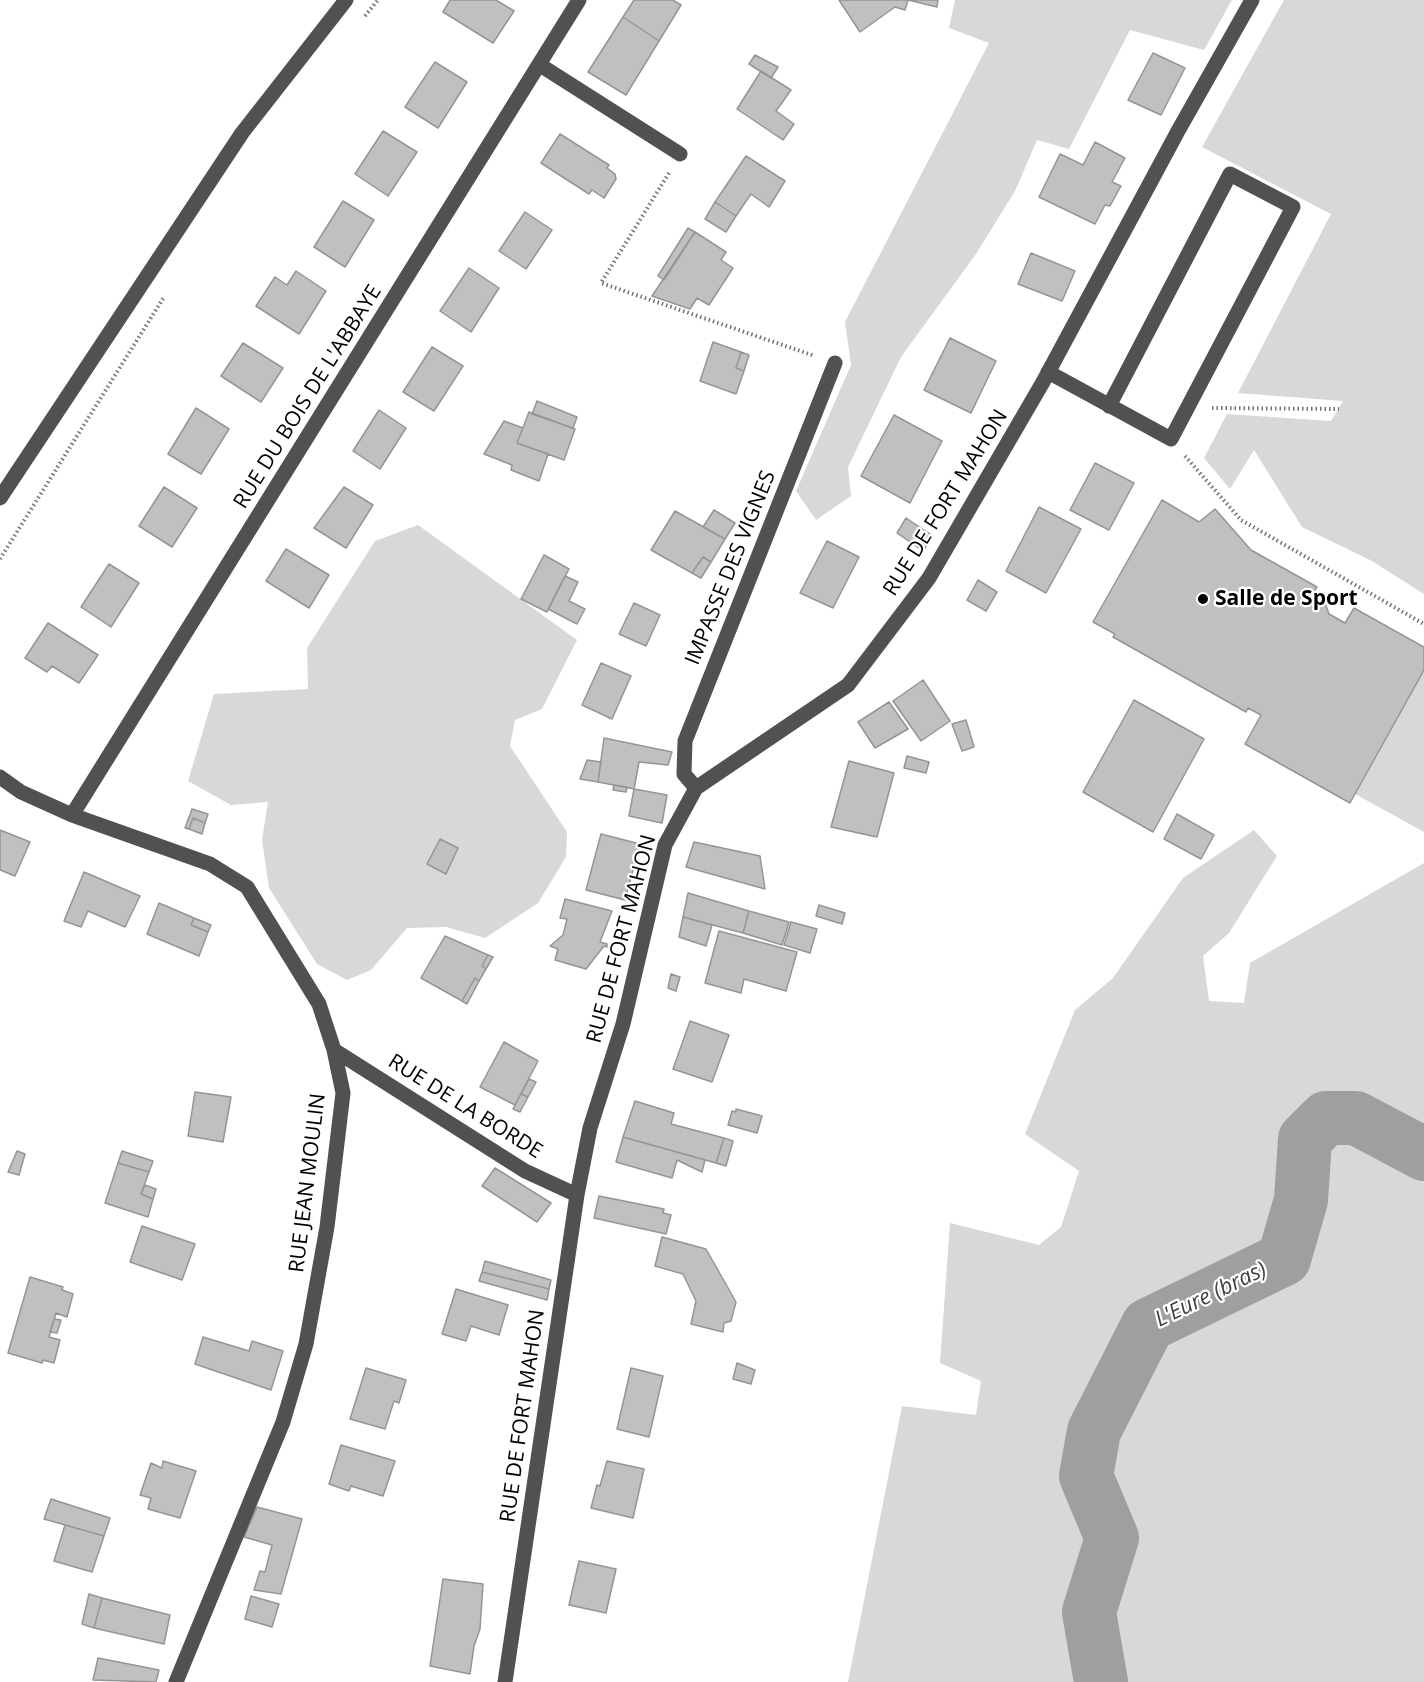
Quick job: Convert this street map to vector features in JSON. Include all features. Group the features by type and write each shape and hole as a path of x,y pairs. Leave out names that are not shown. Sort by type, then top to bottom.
{"street":[{"path":"0,498 242,133 346,0"},
{"name":"RUE DU BOIS DE L'ABBAYE","path":"72,815 579,0"},
{"name":"RUE DE FORT MAHON","path":"505,1682 577,1196 590,1128 623,1024 665,845 696,788 848,685 929,578 1048,372 1252,0"},
{"path":"540,65 680,154"},
{"path":"1048,372 1171,439 1293,207 1230,174 1109,405"},
{"name":"IMPASSE DES VIGNES","path":"696,788 684,774 685,741 835,363"},
{"name":"RUE JEAN MOULIN","path":"0,777 21,792 72,815 210,864 247,887 319,1004 334,1050 343,1094 327,1227 306,1344 283,1422 177,1682"},
{"name":"RUE DE LA BORDE","path":"334,1050 525,1171 577,1196"}],"path":[{"path":"363,18 378,0"},
{"path":"680,154 601,283 835,363"},
{"path":"0,559 170,287"},
{"path":"1188,409 1339,409"},
{"path":"1171,439 1241,520 1424,624"}],"shaded area":[{"path":"955,0 1232,0 1204,50 1130,30 1069,149 1037,140 1015,191 976,254 901,357 848,467 851,496 816,520 796,491 851,365 845,322 989,43 949,28"},
{"path":"1284,0 1424,0 1424,594 1372,561 1302,527 1254,450 1230,489 1204,458 1227,414 1331,421 1343,401 1238,393 1331,214 1202,147"},
{"path":"418,525 577,640 542,709 515,720 510,746 567,832 566,857 538,903 485,938 446,927 407,928 371,970 347,980 317,964 269,888 262,840 268,802 231,805 188,781 214,694 308,689 307,648 375,541"},
{"path":"1424,670 1424,832 1355,794"},
{"path":"1254,830 1277,856 1229,933 1203,956 1209,1001 1244,1003 1250,963 1424,863 1424,1682 848,1682 902,1406 976,1415 981,1381 940,1363 950,1223 1039,1245 1061,1227 1079,1171 1025,1134 1075,1010 1113,978 1183,878"}],"building":[{"path":"450,0 496,0 514,11 493,43 443,12"},
{"path":"634,0 673,0 681,5 659,41 623,17"},
{"path":"839,0 908,0 905,10 895,7 860,32"},
{"path":"908,0 938,0 937,7"},
{"path":"623,17 659,41 626,95 588,72"},
{"path":"1153,53 1185,68 1161,115 1128,100"},
{"path":"755,55 778,67 771,78 749,64"},
{"path":"435,62 467,82 438,128 405,107"},
{"path":"761,71 791,90 776,111 794,124 783,140 737,109"},
{"path":"383,131 417,152 388,196 355,174"},
{"path":"560,134 609,165 607,168 615,174 616,179 604,198 592,190 589,194 541,163"},
{"path":"1095,142 1125,158 1112,182 1121,186 1110,206 1105,205 1095,224 1039,197 1060,154 1083,165"},
{"path":"746,156 785,181 769,207 751,194 736,216 715,202"},
{"path":"343,201 374,220 345,267 314,247"},
{"path":"715,202 736,216 726,232 705,219"},
{"path":"525,212 552,230 526,269 499,251"},
{"path":"688,228 695,232 664,280 658,276"},
{"path":"695,232 726,252 721,260 733,268 709,305 697,298 690,309 652,296"},
{"path":"1031,253 1075,271 1062,301 1018,284"},
{"path":"469,268 499,288 471,332 440,311"},
{"path":"296,271 326,291 299,334 256,306 275,277 287,285"},
{"path":"950,338 996,361 971,413 924,390"},
{"path":"713,342 741,352 736,368 744,371 736,394 700,381"},
{"path":"243,343 283,368 261,402 221,376"},
{"path":"432,347 463,366 434,411 403,392"},
{"path":"741,352 749,355 744,371 736,368"},
{"path":"537,401 577,417 573,428 532,414"},
{"path":"196,408 229,429 201,474 168,454"},
{"path":"379,410 406,428 380,469 353,451"},
{"path":"529,412 575,429 564,460 517,443"},
{"path":"894,415 942,441 910,503 861,476"},
{"path":"504,421 523,428 517,443 548,454 539,481 511,470 512,465 484,454"},
{"path":"1095,463 1134,483 1109,530 1070,510"},
{"path":"164,487 197,508 172,547 139,526"},
{"path":"344,487 373,505 346,548 314,528"},
{"path":"1162,500 1199,522 1215,509 1251,550 1317,587 1314,591 1327,599 1325,603 1329,614 1345,623 1354,608 1424,647 1424,670 1350,803 1245,744 1261,715 1248,708 1246,712 1113,637 1115,634 1093,622"},
{"path":"1039,507 1081,529 1046,593 1006,571"},
{"path":"714,510 735,523 725,539 703,527"},
{"path":"675,511 725,539 711,562 703,557 692,573 651,550"},
{"path":"906,518 933,536 923,551 897,533"},
{"path":"827,541 859,557 833,608 800,593"},
{"path":"286,549 329,575 309,608 266,581"},
{"path":"544,555 569,569 547,612 521,599"},
{"path":"703,557 711,562 701,578 692,573"},
{"path":"109,564 139,583 111,627 81,607"},
{"path":"565,576 578,582 569,601 585,609 577,624 548,609"},
{"path":"978,580 997,592 986,611 967,600"},
{"path":"634,603 660,615 646,646 619,634"},
{"path":"48,623 98,655 79,683 52,666 47,672 25,658"},
{"path":"601,663 631,676 612,719 582,705"},
{"path":"923,680 950,721 921,741 893,701"},
{"path":"1134,700 1204,739 1153,832 1083,792"},
{"path":"889,702 908,729 875,748 858,722"},
{"path":"966,720 974,747 962,751 952,724"},
{"path":"604,738 672,752 668,765 639,762 634,789 598,782"},
{"path":"907,756 929,762 926,773 904,768"},
{"path":"587,760 601,762 598,782 580,779"},
{"path":"849,761 894,773 877,837 831,827"},
{"path":"614,785 627,787 626,792 613,790"},
{"path":"634,789 667,795 662,823 629,816"},
{"path":"192,809 208,814 205,823 193,818 189,829 185,828"},
{"path":"1177,814 1214,835 1201,859 1164,839"},
{"path":"193,818 205,823 202,834 189,829"},
{"path":"0,830 30,842 15,876 0,870"},
{"path":"601,834 640,844 625,900 586,890"},
{"path":"440,839 458,848 446,874 427,864"},
{"path":"694,842 760,856 765,889 686,867"},
{"path":"84,872 140,896 125,927 88,911 81,927 64,921"},
{"path":"688,893 749,911 743,933 683,917"},
{"path":"565,899 612,911 600,942 607,944 607,947 604,946 586,969 555,960 558,949 550,946 563,935 567,919 560,918"},
{"path":"159,903 194,918 191,925 208,932 199,956 147,934"},
{"path":"819,905 845,913 842,924 816,916"},
{"path":"749,911 789,922 782,945 743,933"},
{"path":"683,917 712,925 706,946 679,937"},
{"path":"194,918 211,925 208,932 191,925"},
{"path":"791,922 817,929 810,953 784,945"},
{"path":"719,931 797,952 786,991 744,979 741,993 705,983"},
{"path":"445,936 488,955 482,966 486,969 479,981 475,978 462,1001 421,978"},
{"path":"488,955 493,957 486,969 482,966"},
{"path":"671,974 680,977 676,991 668,988"},
{"path":"475,978 479,981 467,1004 462,1001"},
{"path":"690,1021 729,1035 712,1082 673,1069"},
{"path":"504,1042 538,1061 515,1105 480,1087"},
{"path":"529,1079 536,1082 528,1097 521,1094"},
{"path":"195,1092 231,1097 223,1142 188,1136"},
{"path":"521,1094 528,1097 520,1112 513,1109"},
{"path":"635,1101 674,1113 671,1124 724,1138 716,1163 623,1137"},
{"path":"736,1109 762,1116 757,1133 728,1125 732,1111 736,1112"},
{"path":"623,1137 705,1160 702,1172 677,1160 672,1178 616,1162"},
{"path":"724,1138 733,1141 726,1166 716,1163"},
{"path":"17,1151 25,1154 19,1175 8,1172"},
{"path":"122,1151 153,1161 149,1172 118,1163"},
{"path":"118,1163 149,1172 141,1194 153,1199 148,1217 105,1203"},
{"path":"495,1168 551,1203 537,1222 482,1186"},
{"path":"145,1185 156,1189 153,1199 141,1194"},
{"path":"599,1196 664,1209 663,1213 671,1215 666,1234 594,1218"},
{"path":"142,1226 195,1244 182,1280 130,1262"},
{"path":"662,1237 706,1249 736,1302 731,1321 724,1323 723,1332 691,1324 696,1301 683,1274 655,1266"},
{"path":"485,1261 551,1280 549,1289 482,1272"},
{"path":"482,1272 549,1289 547,1300 479,1281"},
{"path":"30,1277 63,1287 62,1290 73,1294 67,1317 56,1313 49,1337 60,1340 54,1363 43,1360 42,1363 8,1353"},
{"path":"456,1289 508,1305 499,1335 471,1326 466,1341 442,1334"},
{"path":"54,1319 61,1320 57,1333 50,1332"},
{"path":"203,1337 249,1351 252,1341 283,1351 271,1390 195,1364"},
{"path":"737,1363 755,1370 751,1384 733,1379"},
{"path":"366,1368 406,1380 399,1403 394,1401 385,1429 350,1419"},
{"path":"631,1368 663,1376 649,1437 617,1429"},
{"path":"341,1445 395,1461 383,1496 351,1486 349,1491 329,1484"},
{"path":"163,1461 196,1471 180,1518 148,1509 151,1498 140,1495 151,1463 162,1468"},
{"path":"607,1461 644,1469 633,1518 591,1508"},
{"path":"51,1499 110,1518 104,1536 44,1519"},
{"path":"257,1507 302,1519 281,1594 254,1590 260,1571 265,1572 272,1545 244,1537"},
{"path":"65,1525 104,1536 92,1572 54,1561"},
{"path":"579,1561 616,1569 606,1613 569,1605"},
{"path":"443,1579 483,1584 480,1629 474,1646 470,1674 430,1666"},
{"path":"89,1594 102,1598 94,1628 82,1624"},
{"path":"251,1596 279,1604 272,1627 245,1619"},
{"path":"102,1598 170,1615 164,1644 94,1628"},
{"path":"98,1658 159,1670 156,1682 93,1680"}],"waterway":[{"name":"L'Eure (bras)","path":"1101,1682 1089,1612 1112,1538 1086,1476 1094,1431 1148,1325 1284,1259 1301,1200 1305,1139 1326,1118 1356,1118 1424,1154"}],"place":[{"name":"Salle de Sport","path":"1203,599"}]}
